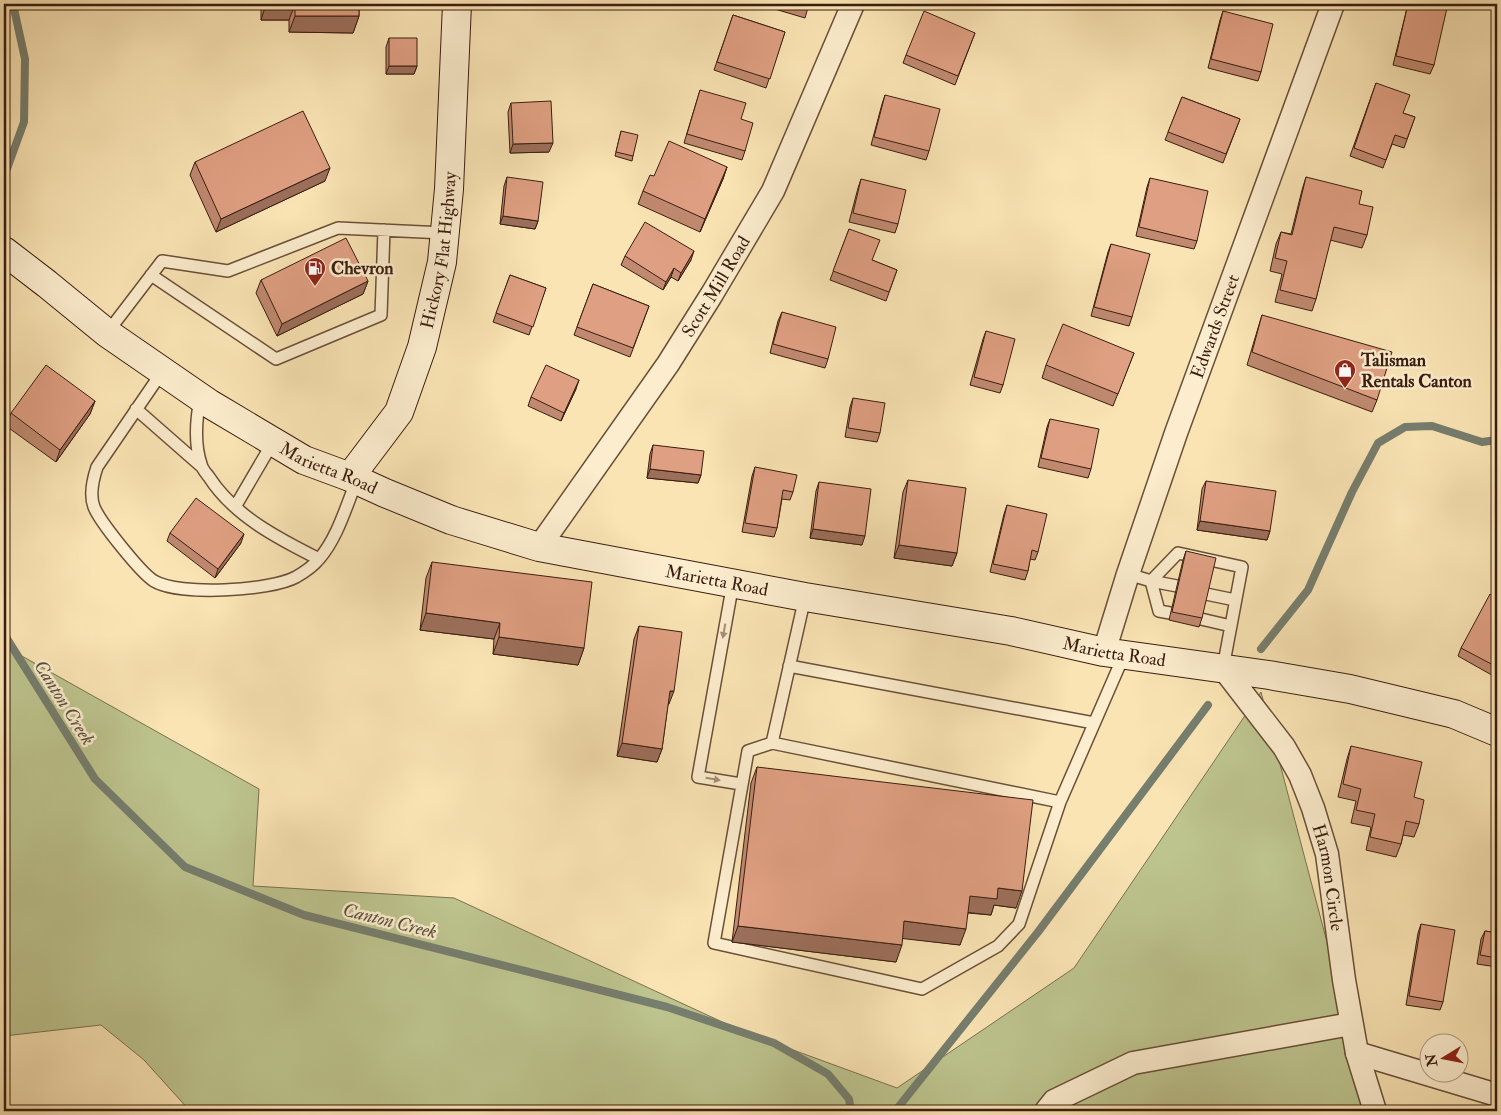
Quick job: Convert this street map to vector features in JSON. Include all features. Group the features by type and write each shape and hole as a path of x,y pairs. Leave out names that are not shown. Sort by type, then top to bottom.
{"street":[{"name":"Hickory Flat Highway","path":"353,478 399,412 422,348 442,262 448,189 457,4"},
{"name":"Scott Mill Road","path":"539,547 668,364 773,191 853,4"},
{"name":"Edwards Street","path":"1114,653 1128,574 1176,433 1333,4"},
{"name":"Marietta Road","path":"4,251 106,333 200,397 273,442 304,460 353,478 450,520 539,547 805,597 1012,631 1114,653 1223,668 1350,689 1454,714 1497,732"},
{"name":"Harmon Circle","path":"1223,668 1284,747 1300,775 1313,808 1327,854 1356,1053 1375,1111"},
{"path":"1046,1111 1054,1101 1133,1063 1351,1024"},
{"path":"1356,1053 1497,1095"}],"lane":[{"path":"106,333 162,260 228,271 338,228 444,233"},
{"path":"150,275 276,359 381,315 384,230"},
{"path":"162,372 97,467 92,484 94,507 135,564 154,581 180,589 214,590 267,586 295,578 319,559 334,536 353,478"},
{"path":"200,397 196,420 197,447 201,466"},
{"path":"136,409 201,466 216,489 235,508 290,545 319,559"},
{"path":"235,508 273,442"},
{"path":"1151,581 1178,553 1242,567 1223,668"},
{"path":"1128,574 1177,586"},
{"path":"1151,581 1159,611 1170,613"},
{"path":"733,583 698,777 741,784"},
{"path":"1206,594 1235,600"},
{"path":"772,743 805,597"},
{"path":"1201,619 1231,626"},
{"path":"1060,802 772,743 748,752 714,943 922,989 998,946 1019,924 1060,802 1094,723 1114,653"},
{"path":"789,666 1094,723"}],"green space":[{"path":"4,646 259,789 253,886 454,898 744,1032 897,1088 1074,968 1261,692 1351,1033 1362,1111 190,1111 144,1060 101,1025 4,1036"}],"building":[{"path":"295,4 359,4 359,16 295,16"},
{"path":"790,4 809,4 808,9"},
{"path":"1408,4 1427,4 1447,8 1434,65 1396,56"},
{"path":"924,11 975,33 958,76 906,55"},
{"path":"1223,11 1273,24 1261,72 1211,59"},
{"path":"733,15 785,32 770,79 717,62"},
{"path":"389,38 417,38 417,66 389,66"},
{"path":"1376,83 1410,95 1403,113 1415,117 1407,139 1395,135 1386,160 1354,148"},
{"path":"700,90 746,103 741,119 753,123 745,151 687,134"},
{"path":"885,95 940,109 929,151 874,137"},
{"path":"1182,97 1240,119 1226,154 1168,132"},
{"path":"551,101 553,143 513,144 511,103"},
{"path":"303,111 330,168 221,219 195,162"},
{"path":"621,131 638,135 633,156 616,152"},
{"path":"669,141 727,167 705,219 643,191 650,175 654,176"},
{"path":"507,177 543,182 538,221 503,216"},
{"path":"1306,177 1362,191 1359,204 1373,207 1367,235 1334,227 1316,299 1280,290 1287,261 1275,258 1281,232 1292,235"},
{"path":"1150,178 1208,191 1197,241 1139,227"},
{"path":"861,179 906,190 898,224 853,213"},
{"path":"645,222 694,251 681,273 674,268 666,282 625,256"},
{"path":"849,229 880,240 872,260 897,270 889,292 833,271"},
{"path":"346,238 368,281 282,324 261,280"},
{"path":"1111,244 1150,254 1132,317 1094,307"},
{"path":"510,275 546,288 533,327 496,313"},
{"path":"593,284 649,306 633,348 577,327"},
{"path":"782,312 836,327 828,359 773,344"},
{"name":"Talisman Rentals Canton","path":"1262,315 1392,352 1377,400 1252,352"},
{"path":"1063,324 1134,353 1118,394 1046,365"},
{"path":"986,331 1015,339 1003,385 974,377"},
{"path":"46,365 95,401 60,450 11,413"},
{"path":"546,365 579,380 564,413 531,397"},
{"path":"853,398 885,403 880,433 848,428"},
{"path":"1050,419 1099,429 1091,469 1041,458"},
{"path":"653,445 704,451 701,475 650,469"},
{"path":"755,467 797,475 793,492 783,490 777,528 745,523"},
{"path":"908,480 966,488 957,553 899,545"},
{"path":"1206,481 1276,491 1270,531 1200,521"},
{"path":"819,482 871,489 865,536 813,529"},
{"path":"196,498 244,534 218,569 170,533"},
{"path":"1007,505 1047,514 1038,552 1032,550 1028,571 993,564"},
{"path":"1186,551 1216,558 1202,618 1172,612"},
{"path":"432,562 592,582 584,648 499,637 500,623 426,613"},
{"path":"1490,594 1497,598 1497,667 1461,648"},
{"path":"639,626 682,632 674,691 670,691 662,749 622,743"},
{"path":"1351,746 1422,762 1414,797 1424,800 1419,824 1406,821 1401,844 1370,837 1375,814 1356,810 1361,789 1343,784"},
{"path":"757,767 1033,800 1022,891 998,888 997,899 970,896 966,929 904,921 902,945 738,926"},
{"path":"1421,924 1455,930 1443,1002 1409,996"},
{"path":"1485,931 1497,933 1497,958 1480,955"}],"waterway":[{"name":"Canton Creek","path":"4,177 24,122 25,59 13,4"},
{"path":"1261,649 1308,590 1352,492 1378,443 1405,427 1432,426 1482,442 1497,440"},
{"name":"Canton Creek","path":"4,634 95,779 185,867 304,915 667,1007 774,1043 828,1074 849,1099 851,1111"},
{"path":"893,1111 896,1110 1038,932 1208,705"}],"place":[{"name":"Chevron","path":"315,287"},
{"name":"Talisman Rentals Canton","path":"1345,389"}]}
